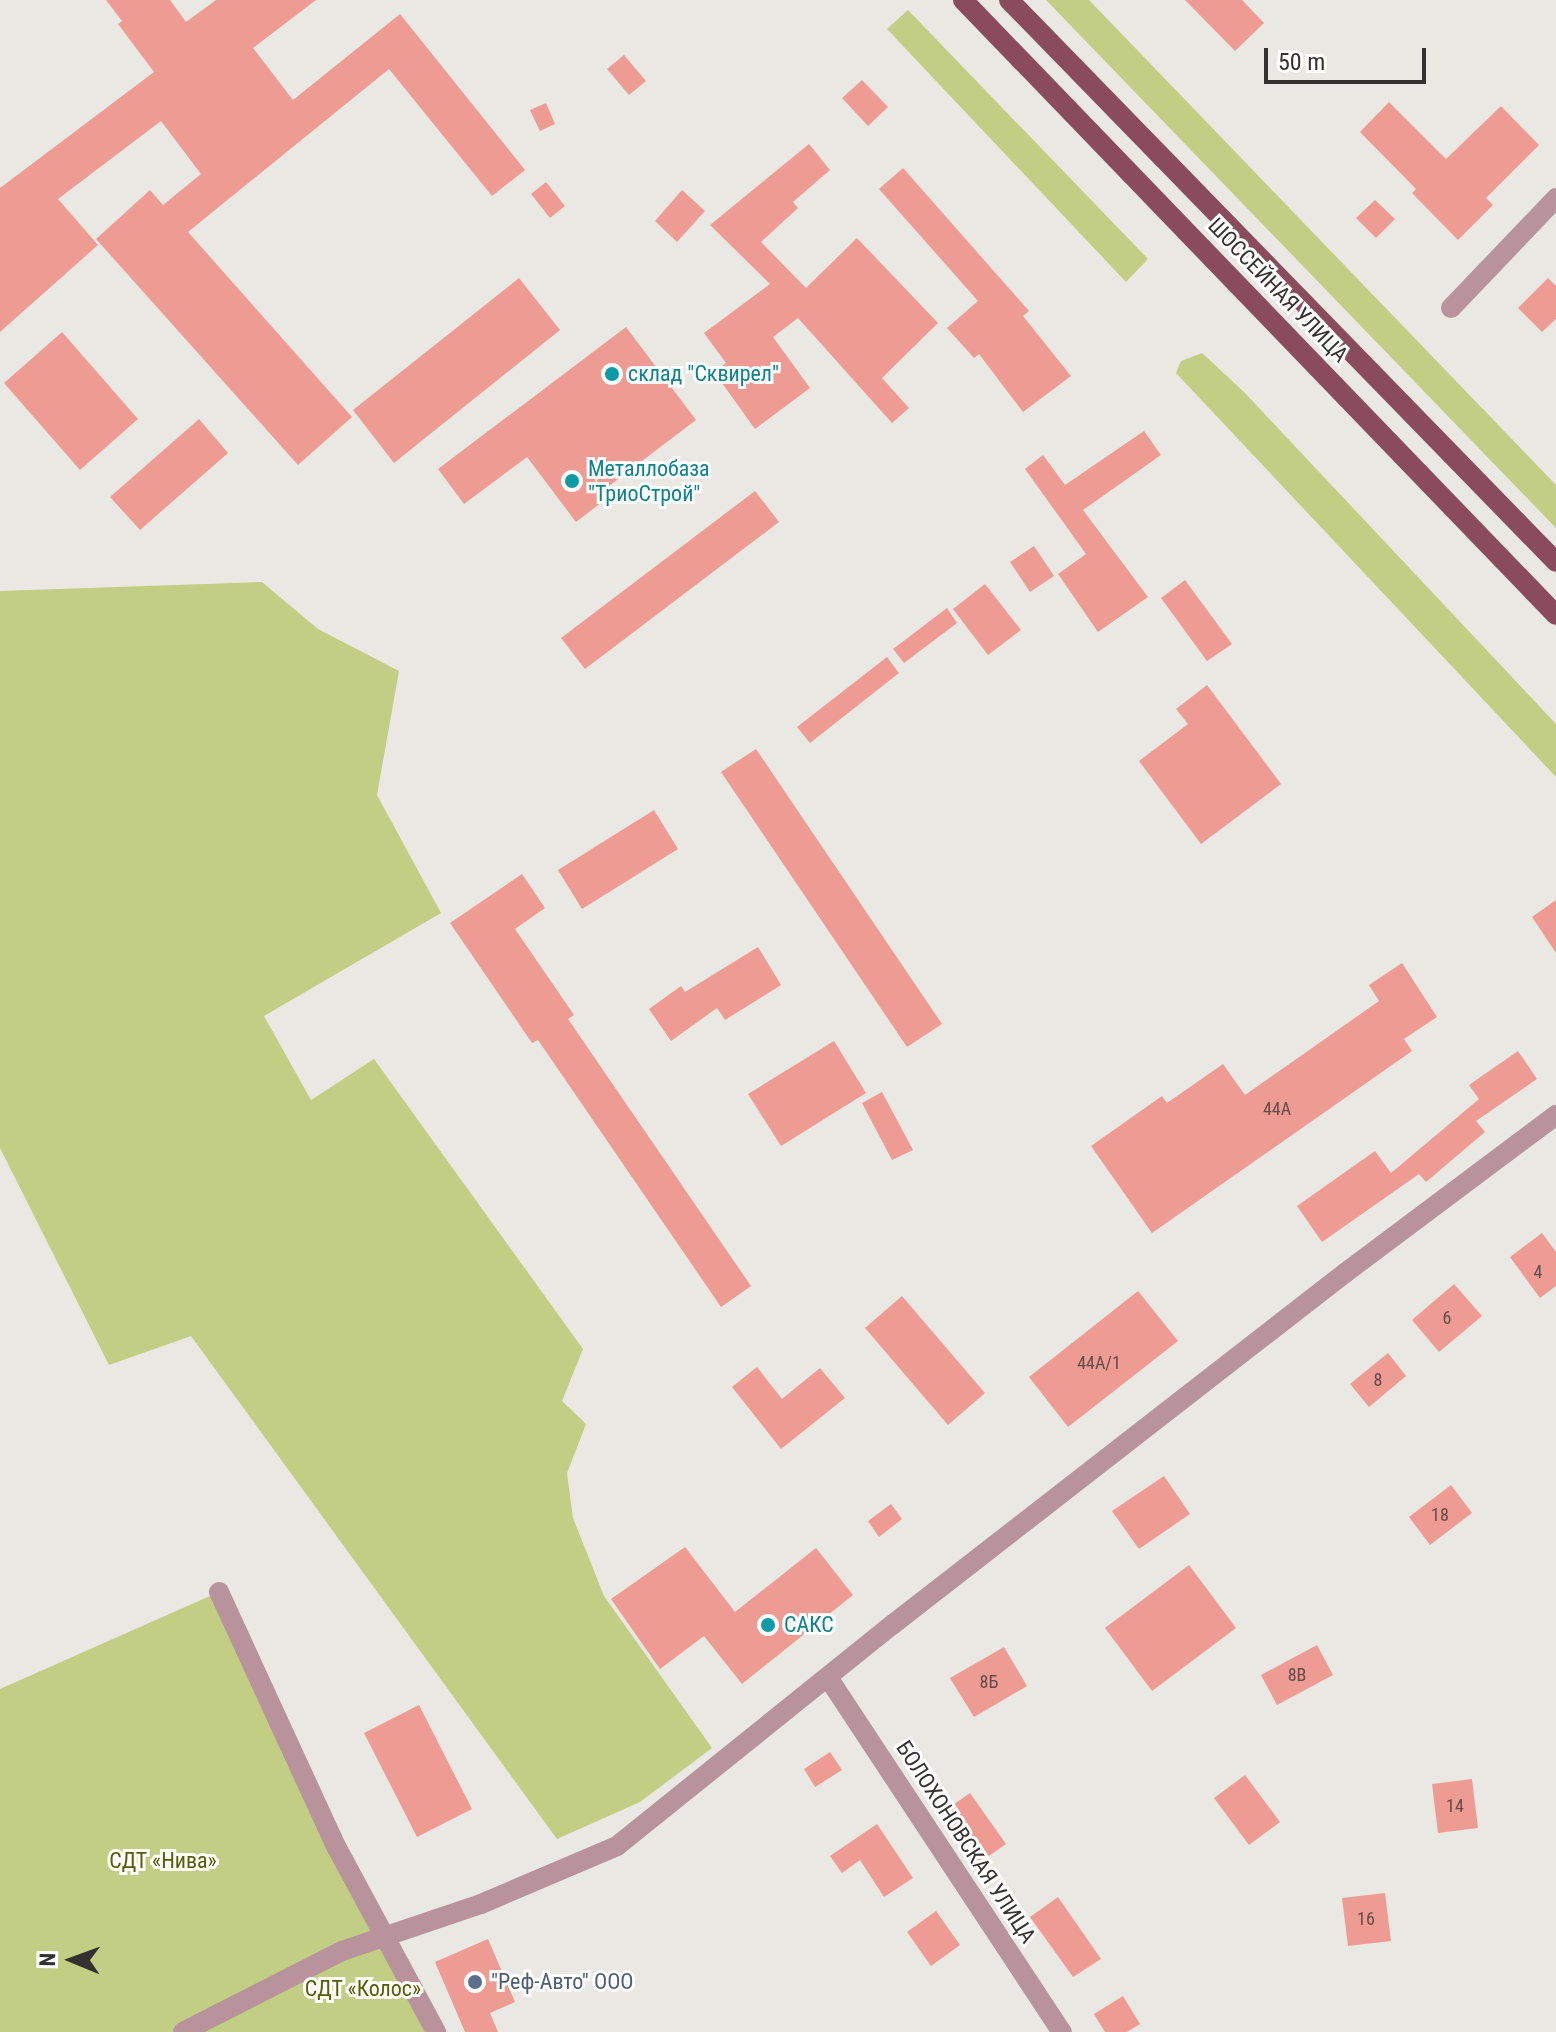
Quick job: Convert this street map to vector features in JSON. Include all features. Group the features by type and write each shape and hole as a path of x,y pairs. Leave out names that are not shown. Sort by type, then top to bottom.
{"main road":[{"name":"ШОССЕЙНАЯ УЛИЦА","path":"963,0 1556,615"},
{"name":"ШОССЕЙНАЯ УЛИЦА","path":"1009,0 1556,562"}],"street":[{"path":"1451,308 1556,198"},
{"path":"183,2032 342,1951 383,1934 481,1904 617,1846 829,1679 892,1625 1345,1273 1556,1115"},
{"path":"219,1592 337,1848 436,2032"},
{"name":"БОЛОХОНОВСКАЯ УЛИЦА","path":"829,1679 1062,2032"}],"green space":[{"path":"1046,0 1089,0 1556,485 1556,528"},
{"path":"908,10 1148,259 1126,282 887,29"},
{"path":"1202,353 1244,392 1556,724 1556,777 1176,373 1181,361"},
{"path":"262,582 318,629 399,671 377,795 441,913 264,1016 311,1100 374,1059 583,1349 562,1401 586,1424 567,1473 573,1518 604,1596 712,1748 640,1802 557,1839 191,1336 109,1365 0,1148 0,591"},
{"name":"СДТ «Нива»","path":"219,1592 436,2032 0,2032 0,1689"}],"building":[{"path":"106,0 170,0 186,22 216,0 316,0 253,48 293,100 400,14 525,170 492,196 389,69 188,232 352,417 298,465 96,239 150,190 163,205 201,174 161,121 58,199 98,245 0,332 0,188 154,72 118,24 122,21"},
{"path":"1185,0 1242,0 1264,23 1235,51"},
{"path":"624,55 646,81 629,95 607,69"},
{"path":"862,80 888,107 868,126 842,98"},
{"path":"1389,102 1446,159 1501,106 1539,145 1486,198 1493,205 1458,240 1412,193 1416,189 1360,132"},
{"path":"546,103 555,124 540,131 530,110"},
{"path":"809,144 830,170 793,202 798,208 761,242 806,288 857,238 938,323 882,378 909,408 892,423 798,318 773,337 810,388 755,429 714,372 726,363 704,333 770,284 710,225"},
{"path":"903,168 1029,311 1023,316 1071,376 1023,412 979,354 974,358 947,328 978,301 879,189"},
{"path":"546,182 565,206 550,218 531,194"},
{"path":"682,190 705,211 677,242 655,221"},
{"path":"1375,200 1395,219 1376,238 1356,218"},
{"path":"519,278 560,330 394,463 353,410"},
{"path":"1548,278 1556,286 1556,319 1542,332 1518,308"},
{"name":"склад \"Сквирел\"","path":"626,327 696,420 605,489 610,496 576,522 527,457 464,504 438,469"},
{"path":"62,332 138,419 80,470 4,383"},
{"path":"199,419 228,453 140,530 110,497"},
{"path":"1144,431 1161,455 1083,510 1148,597 1098,632 1058,574 1086,554 1025,469 1043,455 1065,485"},
{"path":"755,491 779,522 585,669 561,638"},
{"path":"1034,546 1054,576 1030,592 1010,562"},
{"path":"1185,580 1232,644 1207,661 1161,598"},
{"path":"985,584 1021,630 988,655 953,609"},
{"path":"947,608 957,623 904,663 893,649"},
{"path":"887,657 899,673 810,743 797,727"},
{"path":"1207,685 1281,784 1201,844 1139,761 1188,724 1176,709"},
{"path":"756,749 942,1024 907,1047 721,772"},
{"path":"654,810 678,849 582,909 558,870"},
{"path":"522,874 545,908 515,929 574,1015 568,1019 751,1286 721,1307 538,1040 532,1043 450,923"},
{"path":"1556,900 1556,953 1532,917"},
{"path":"758,947 781,985 725,1020 717,1008 671,1041 649,1009 681,986 685,992"},
{"path":"1402,963 1437,1017 1404,1039 1412,1051 1152,1233 1091,1146 1162,1096 1167,1103 1223,1064 1245,1095 1379,1001 1369,985"},
{"path":"834,1041 866,1093 781,1146 748,1094"},
{"path":"1518,1051 1537,1079 1476,1121 1485,1132 1426,1182 1419,1174 1322,1242 1297,1206 1375,1151 1391,1173 1479,1099 1469,1085"},
{"path":"882,1092 913,1150 892,1160 862,1103"},
{"path":"1542,1233 1556,1252 1556,1286 1540,1298 1510,1257"},
{"path":"1454,1284 1482,1316 1439,1352 1412,1320"},
{"path":"1138,1291 1178,1341 1068,1427 1029,1377"},
{"path":"902,1296 985,1393 948,1425 865,1328"},
{"path":"1388,1353 1406,1376 1369,1407 1350,1384"},
{"path":"757,1367 782,1399 820,1368 845,1398 781,1449 732,1387"},
{"path":"1164,1476 1190,1514 1139,1549 1112,1511"},
{"path":"1451,1485 1472,1513 1430,1545 1409,1517"},
{"path":"891,1504 902,1519 879,1537 868,1521"},
{"path":"685,1547 735,1612 816,1548 853,1595 742,1684 704,1636 660,1669 611,1599"},
{"path":"1189,1565 1236,1628 1152,1691 1105,1628"},
{"path":"1317,1645 1333,1675 1277,1705 1261,1675"},
{"path":"1004,1647 1027,1686 974,1717 950,1678"},
{"path":"419,1705 472,1809 417,1837 364,1733"},
{"path":"830,1752 842,1770 815,1787 804,1769"},
{"path":"1245,1775 1280,1822 1249,1845 1214,1798"},
{"path":"1472,1779 1478,1828 1438,1833 1432,1784"},
{"path":"970,1793 1006,1844 979,1863 943,1812"},
{"path":"877,1824 913,1878 884,1897 860,1860 842,1873 830,1856"},
{"path":"1385,1893 1391,1941 1348,1946 1342,1898"},
{"path":"1058,1897 1101,1959 1073,1977 1030,1917"},
{"path":"936,1911 960,1945 931,1966 907,1932"},
{"name":"\"Реф-Авто\" ООО","path":"488,1939 515,2002 490,2013 498,2032 465,2032 435,1962"},
{"path":"1123,1996 1140,2024 1127,2032 1105,2032 1094,2014"}],"place":[{"name":"склад \"Сквирел\"","path":"612,374"},
{"name":"Металлобаза \"ТриоСтрой\"","path":"572,481"},
{"name":"САКС","path":"768,1625"},
{"name":"\"Реф-Авто\" ООО","path":"475,1982"}],"park label":[{"name":"СДТ «Колос»","path":"363,1989"}]}
